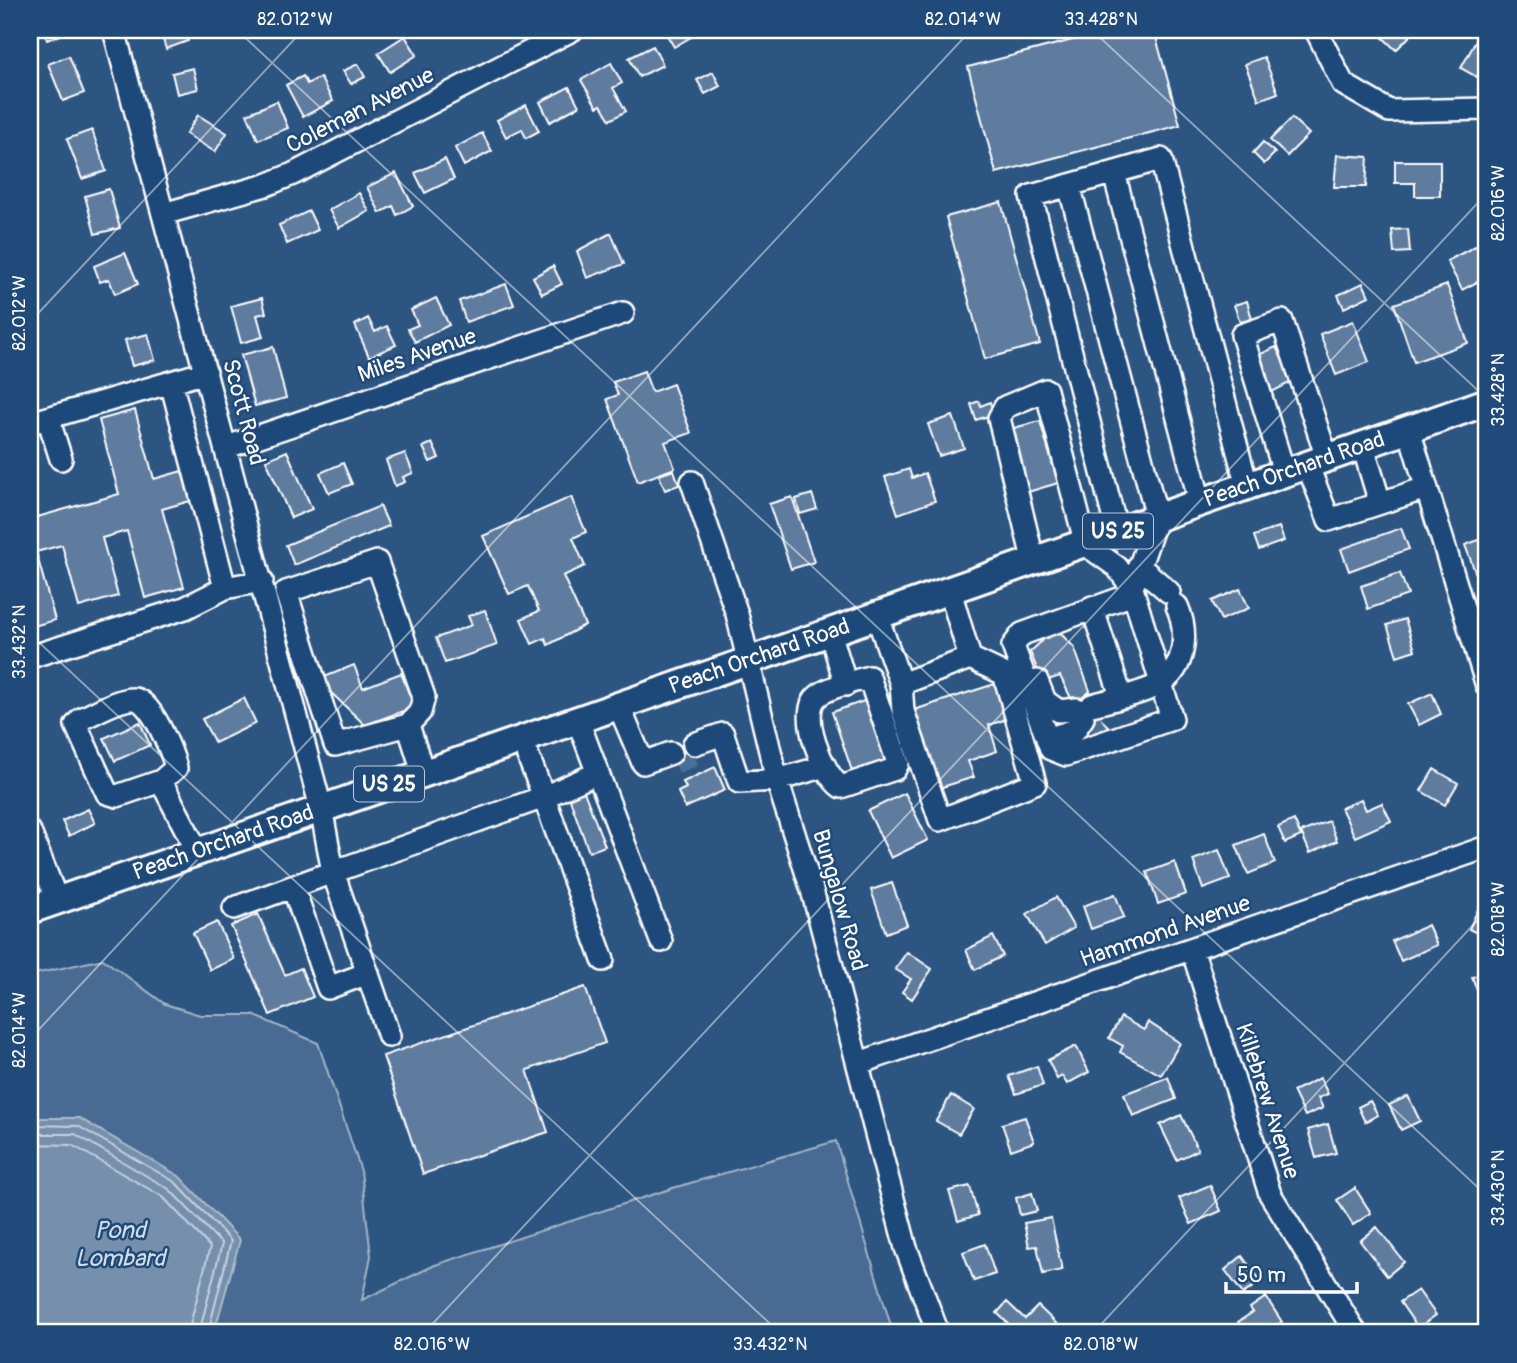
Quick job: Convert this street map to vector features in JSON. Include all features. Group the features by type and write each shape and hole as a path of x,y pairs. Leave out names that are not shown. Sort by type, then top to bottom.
{"main road":[{"name":"Peach Orchard Road","path":"30,910 577,718 1086,545 1117,531 1487,402"}],"street":[{"name":"Scott Road","path":"114,30 262,581 321,808 333,872 389,1036"},
{"name":"Coleman Avenue","path":"163,214 255,188 293,174 572,30"},
{"path":"1316,30 1343,85 1389,111 1487,109"},
{"path":"1117,531 1031,196 1161,159 1247,486"},
{"path":"1114,173 1200,502"},
{"path":"1069,185 1157,517 1132,591"},
{"name":"Miles Avenue","path":"227,447 624,313"},
{"path":"1306,465 1282,321 1242,335 1306,465 1329,520 1426,488"},
{"path":"61,459 39,421 206,372"},
{"path":"1034,563 999,418 1005,407 1076,374"},
{"path":"172,382 225,588"},
{"path":"1046,390 1086,545 1117,568 1132,591 1172,719 1066,755 1051,749 1013,646 1022,634 1132,591"},
{"path":"1409,430 1487,685"},
{"path":"1363,446 1380,503"},
{"name":"Bungalow Road","path":"692,482 737,614 777,780 859,1063 906,1248 938,1333"},
{"path":"377,562 424,697 420,712 408,725 335,745 286,592 377,562"},
{"path":"1047,739 1092,719 1121,696 1161,683 1178,662 1184,642 1184,621 1173,599 1139,566"},
{"path":"30,657 185,608 225,588 262,581"},
{"path":"950,591 970,658"},
{"path":"1092,607 1121,696"},
{"path":"877,616 901,684 902,711 940,820 1035,783 1004,674 970,658 901,684"},
{"path":"830,632 846,685"},
{"path":"282,660 304,653"},
{"path":"1020,666 1037,679 1045,701 1059,711 1092,719"},
{"path":"869,677 898,763 895,769 841,787 822,767 810,718 811,704 818,695 846,685 869,677"},
{"path":"129,699 138,699 148,706 176,768 161,781 117,796 107,793 76,724 81,719 129,699"},
{"path":"618,704 646,772 673,758"},
{"path":"577,718 661,940"},
{"path":"408,725 424,772"},
{"path":"695,749 723,734 739,782 777,780 822,767"},
{"path":"521,738 603,960"},
{"path":"234,908 544,797 597,773"},
{"path":"161,781 197,851"},
{"path":"30,832 57,900"},
{"name":"Hammond Avenue","path":"859,1063 1487,847"},
{"path":"293,887 328,988 368,974"},
{"name":"Killebrew Avenue","path":"1192,949 1270,1194 1356,1333"}],"shaded area":[{"path":"103,959 165,1004 200,1015 253,1015 318,1043 361,1171 371,1256 362,1300 435,1265 673,1188 836,1141 893,1333 30,1333 30,975"}],"water":[{"name":"Pond Lombard","path":"30,1118 79,1118 179,1176 240,1240 214,1333 30,1333"}],"building":[{"path":"43,30 67,30 68,32 47,40"},
{"path":"160,30 184,30 188,41 166,49"},
{"path":"664,30 703,30 674,47"},
{"path":"1111,30 1154,30 1180,125 996,173 968,67"},
{"path":"1375,30 1412,30 1414,32 1396,50"},
{"path":"405,36 417,55 390,72 378,53"},
{"path":"1478,37 1487,43 1487,72 1481,69 1477,77 1461,68"},
{"path":"653,46 663,65 639,77 629,58"},
{"path":"69,56 84,93 63,101 48,64"},
{"path":"1264,57 1278,93 1259,100 1245,64"},
{"path":"611,63 622,83 613,88 626,111 610,120 601,105 597,107 581,80"},
{"path":"358,64 365,77 351,84 343,71"},
{"path":"193,68 198,89 177,94 172,73"},
{"path":"713,72 720,86 705,94 697,80"},
{"path":"303,76 307,84 320,77 333,101 303,117 286,85"},
{"path":"569,87 579,106 550,122 540,102"},
{"path":"277,101 288,128 258,140 247,114"},
{"path":"526,105 539,131 526,138 522,129 506,137 497,120"},
{"path":"198,115 227,133 215,152 186,134"},
{"path":"1292,118 1309,134 1287,156 1270,140"},
{"path":"92,130 106,171 82,179 67,139"},
{"path":"482,133 492,151 464,166 455,148"},
{"path":"1263,142 1275,153 1264,164 1253,153"},
{"path":"1337,155 1368,157 1366,187 1334,187"},
{"path":"445,159 454,179 425,193 415,173"},
{"path":"1395,161 1440,161 1440,196 1415,196 1415,183 1395,183"},
{"path":"396,173 413,206 397,215 393,206 380,213 367,187"},
{"path":"109,189 120,228 95,234 85,196"},
{"path":"359,193 369,211 339,228 329,210"},
{"path":"1001,202 1040,344 985,359 946,217"},
{"path":"309,211 318,230 287,244 279,225"},
{"path":"1408,229 1410,252 1394,253 1392,230"},
{"path":"611,233 624,264 587,278 577,251"},
{"path":"1487,240 1487,277 1462,290 1447,261"},
{"path":"125,253 138,284 115,294 109,279 100,282 94,266"},
{"path":"553,266 562,284 542,294 533,277"},
{"path":"1363,283 1369,296 1344,308 1338,295"},
{"path":"506,284 514,305 466,322 459,301"},
{"path":"1447,285 1468,343 1414,362 1394,304"},
{"path":"262,298 266,313 257,315 263,337 241,343 231,306"},
{"path":"436,298 449,325 415,342 408,329 418,325 411,310"},
{"path":"1247,301 1252,319 1240,322 1234,305"},
{"path":"368,318 375,332 387,326 396,345 369,357 355,325"},
{"path":"1353,321 1369,362 1336,375 1320,334"},
{"path":"148,334 155,360 132,366 125,340"},
{"path":"273,347 286,398 255,406 241,355"},
{"path":"1276,347 1293,381 1272,392 1254,357"},
{"path":"644,371 652,392 673,384 691,433 665,442 675,468 638,482 607,399 618,395 613,382"},
{"path":"979,401 981,406 990,402 994,414 976,420 971,404"},
{"path":"135,410 154,479 182,471 190,501 162,509 184,587 145,598 127,531 102,538 118,596 79,607 62,545 36,552 55,620 30,627 30,519 119,494 99,420"},
{"path":"953,416 964,448 939,456 928,424"},
{"path":"1040,421 1058,483 1028,492 1010,429"},
{"path":"432,443 439,458 430,462 423,447"},
{"path":"287,451 312,509 291,518 266,460"},
{"path":"405,453 413,473 403,477 405,482 395,486 386,460"},
{"path":"343,463 352,484 329,493 320,473"},
{"path":"909,469 912,478 925,473 935,501 898,514 885,477"},
{"path":"674,470 679,485 665,490 659,475"},
{"path":"812,494 817,509 800,514 796,499"},
{"path":"571,497 586,532 573,538 585,566 563,576 585,625 548,645 545,638 532,644 521,619 539,611 528,586 509,594 483,536"},
{"path":"792,497 814,562 791,569 769,504"},
{"path":"380,506 389,526 294,565 286,545"},
{"path":"1279,527 1284,541 1259,550 1254,536"},
{"path":"1401,528 1409,549 1349,571 1341,549"},
{"path":"1487,537 1487,579 1479,582 1465,545"},
{"path":"1400,573 1408,595 1368,609 1361,586"},
{"path":"1240,589 1249,608 1221,620 1212,601"},
{"path":"485,610 497,645 445,663 436,638 472,625 468,616"},
{"path":"1405,619 1415,650 1397,656 1387,625"},
{"path":"1059,632 1074,647 1090,691 1085,696 1094,713 1110,728 1101,737 1080,716 1060,676 1048,680 1037,669 1030,652 1045,638"},
{"path":"354,665 363,688 401,673 414,707 365,725 326,688 322,678"},
{"path":"1001,682 1013,717 989,725 997,751 968,761 974,777 939,788 914,710"},
{"path":"1432,693 1441,714 1419,725 1408,704"},
{"path":"244,698 256,723 215,743 202,719"},
{"path":"870,699 892,761 853,774 832,712"},
{"path":"140,722 150,745 115,761 104,738"},
{"path":"715,767 725,790 685,808 678,792 686,788 683,782"},
{"path":"1434,769 1458,783 1445,805 1421,791"},
{"path":"583,789 605,846 589,852 568,794"},
{"path":"905,793 928,840 891,858 868,811"},
{"path":"1361,799 1366,810 1382,803 1391,821 1355,837 1341,808"},
{"path":"88,809 95,823 69,836 62,821"},
{"path":"1294,820 1301,836 1285,843 1278,827"},
{"path":"1329,821 1337,841 1310,853 1301,832"},
{"path":"1264,834 1275,863 1248,874 1236,845"},
{"path":"1219,850 1230,879 1203,889 1193,860"},
{"path":"1175,862 1186,894 1158,904 1147,872"},
{"path":"892,883 907,925 886,933 871,890"},
{"path":"1115,894 1124,917 1091,929 1083,906"},
{"path":"1056,897 1074,928 1045,945 1027,914"},
{"path":"1479,907 1487,911 1487,938 1469,929"},
{"path":"258,914 285,975 301,968 313,997 270,1015 231,926"},
{"path":"217,922 234,959 210,970 193,933"},
{"path":"1428,925 1437,945 1401,961 1392,941"},
{"path":"993,936 1003,956 975,970 966,950"},
{"path":"907,952 932,969 912,999 902,992 911,979 895,969"},
{"path":"1483,973 1487,991 1479,995 1472,977"},
{"path":"585,987 605,1043 527,1070 548,1132 423,1174 383,1056"},
{"path":"1121,1017 1144,1030 1148,1022 1180,1043 1161,1075 1120,1052 1123,1046 1109,1038"},
{"path":"1076,1046 1089,1072 1067,1084 1062,1076 1057,1079 1048,1060"},
{"path":"1037,1066 1043,1085 1016,1094 1009,1076"},
{"path":"1168,1077 1176,1099 1133,1116 1124,1094"},
{"path":"1320,1078 1328,1094 1318,1098 1323,1108 1305,1116 1293,1091"},
{"path":"951,1095 974,1109 959,1134 936,1121"},
{"path":"1408,1096 1420,1121 1401,1130 1389,1105"},
{"path":"1370,1101 1378,1115 1365,1122 1358,1107"},
{"path":"1181,1115 1198,1150 1177,1160 1160,1125"},
{"path":"1025,1117 1034,1142 1011,1150 1002,1124"},
{"path":"1328,1124 1336,1153 1316,1158 1308,1130"},
{"path":"1210,1185 1221,1211 1191,1224 1179,1198"},
{"path":"970,1186 978,1215 958,1221 949,1191"},
{"path":"1355,1188 1371,1213 1353,1225 1337,1200"},
{"path":"1032,1193 1037,1211 1020,1215 1016,1198"},
{"path":"1051,1218 1062,1270 1043,1274 1037,1246 1029,1247 1024,1223"},
{"path":"1377,1227 1404,1262 1387,1276 1360,1241"},
{"path":"985,1244 995,1274 974,1281 963,1252"},
{"path":"1242,1256 1261,1281 1243,1294 1225,1270"},
{"path":"1418,1290 1436,1315 1418,1328 1400,1302"},
{"path":"1266,1297 1282,1322 1265,1333 1245,1333 1238,1322 1253,1312 1250,1308"},
{"path":"1007,1302 1025,1319 1038,1306 1059,1326 1052,1333 1018,1333 997,1313"}],"tunnel":[{"path":"1090,726 1101,719"},
{"path":"675,763 697,755"}]}
